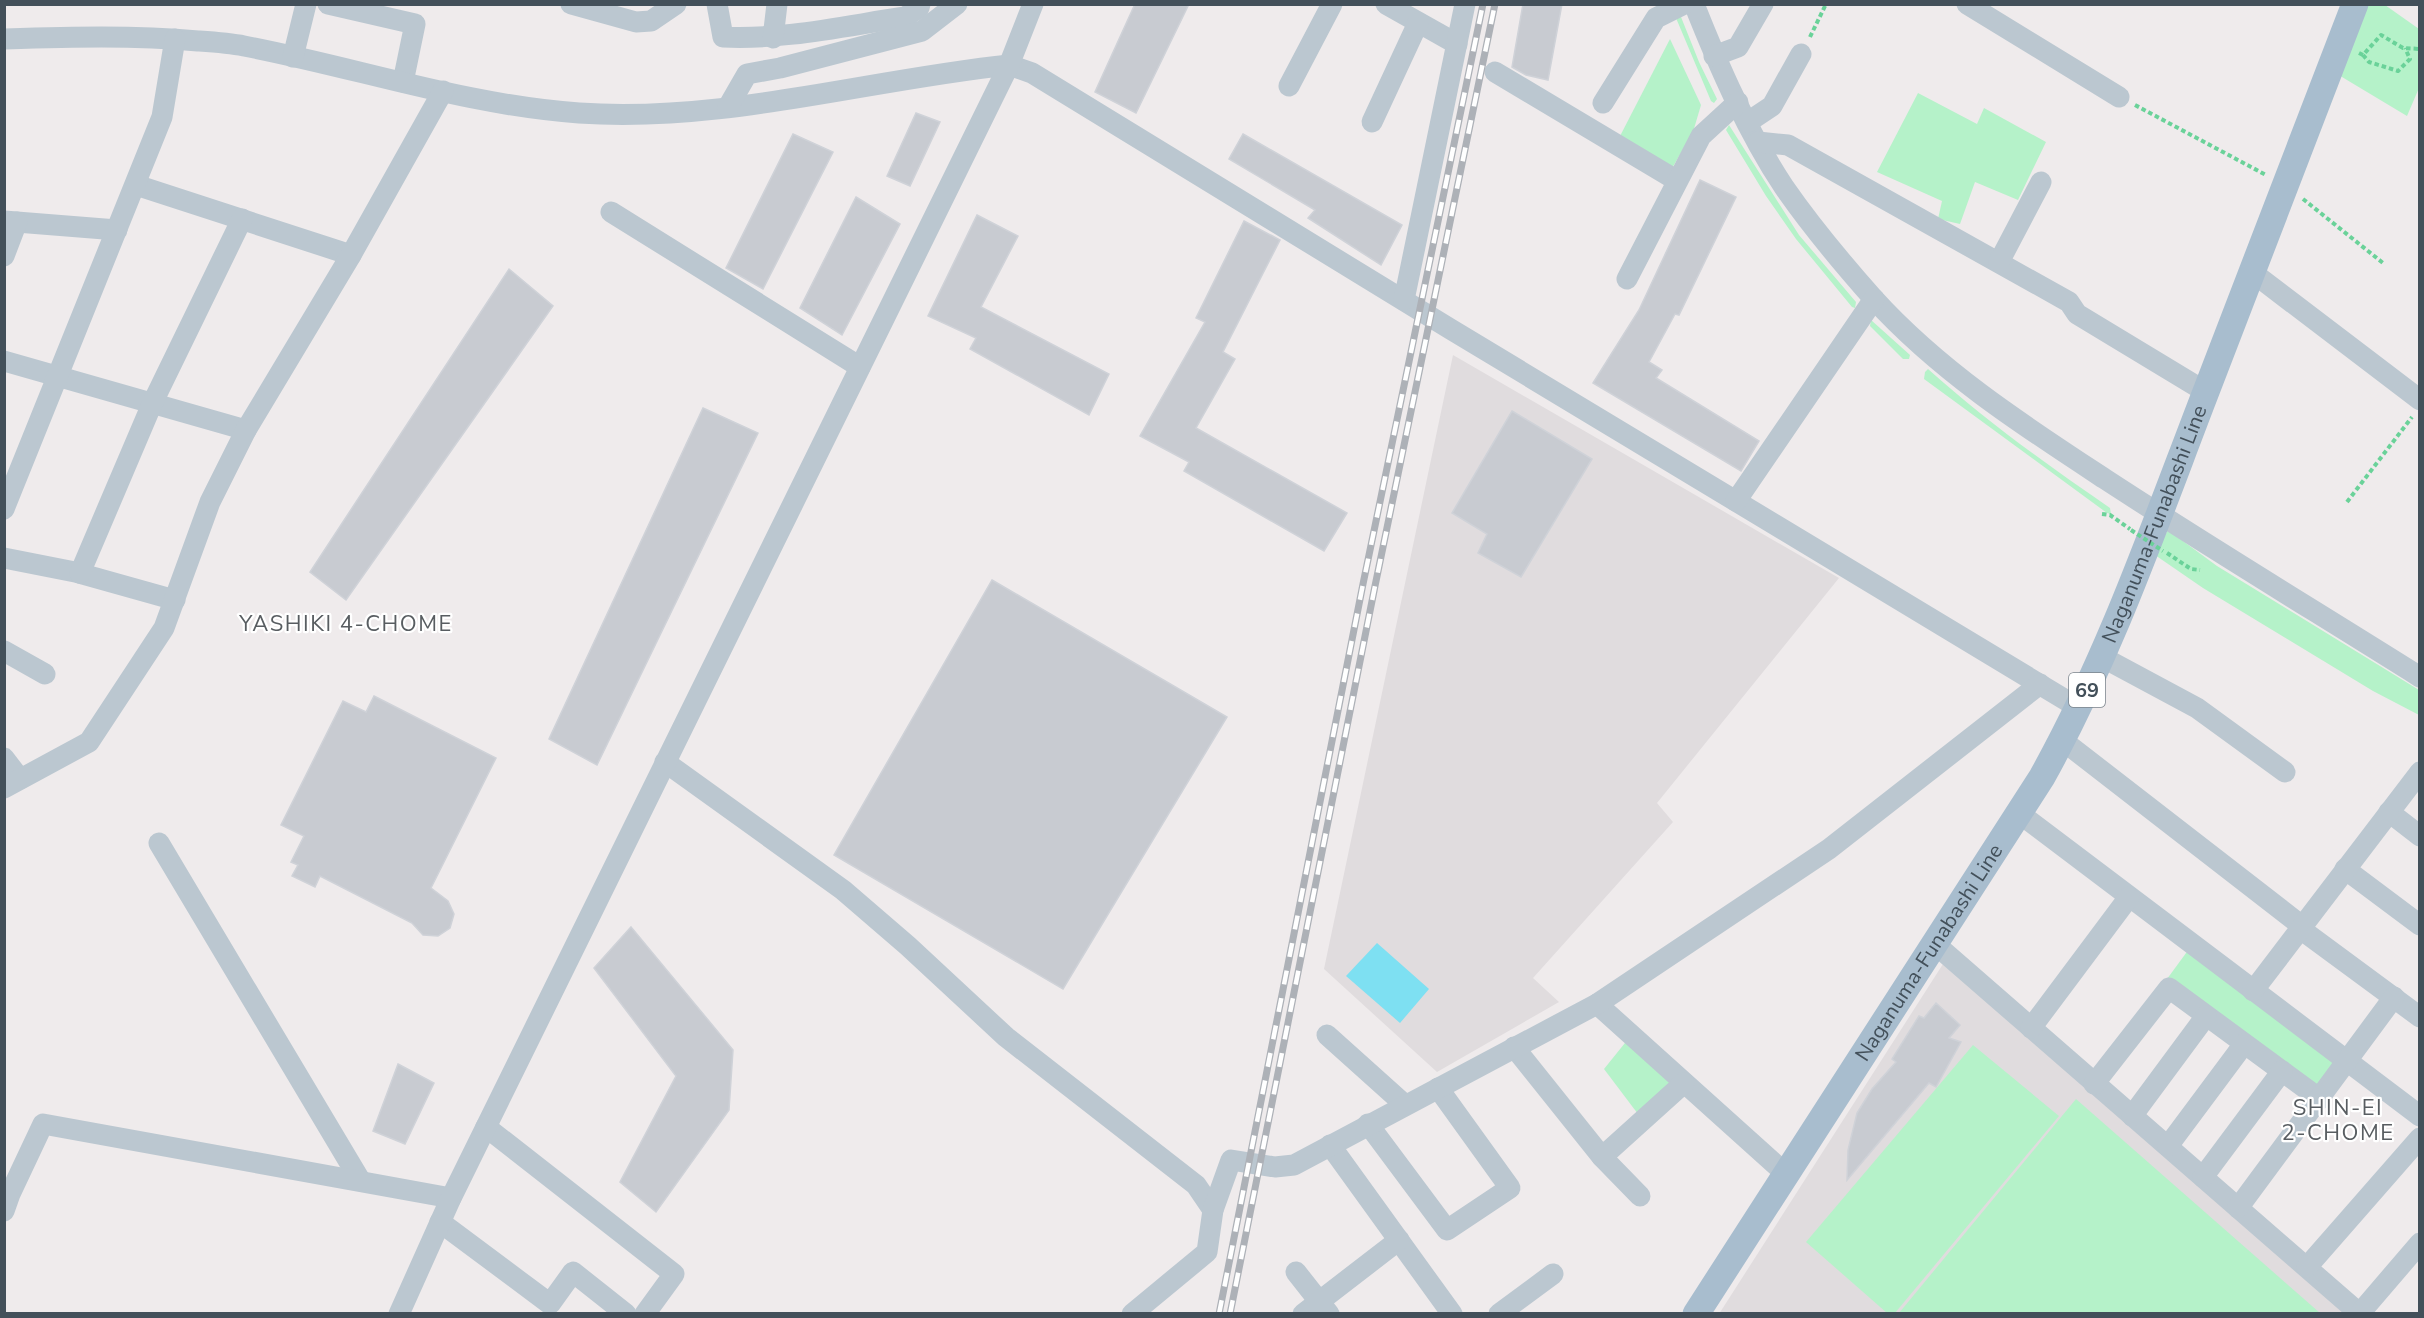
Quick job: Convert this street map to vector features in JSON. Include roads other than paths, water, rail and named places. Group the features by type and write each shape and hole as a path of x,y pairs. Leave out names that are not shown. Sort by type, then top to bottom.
{"main road":[{"name":"Naganuma-Funabashi Line","path":"1696,1314 2019,813 2079,708 2161,516 2206,392 2355,4"}],"street":[{"path":"293,57 306,4"},
{"path":"328,4 415,24 403,82"},
{"path":"571,4 637,13 651,21 676,4"},
{"path":"717,4 723,37 773,38 850,15 905,17 919,8 920,4"},
{"path":"773,38 777,4"},
{"path":"728,107 747,74 780,68 922,31 957,4"},
{"path":"399,1314 451,1198 1009,65 1034,4"},
{"path":"1289,86 1332,4"},
{"path":"1386,4 1457,44"},
{"path":"1404,300 1465,4"},
{"path":"1603,103 1656,18 1684,4"},
{"path":"1694,4 1714,56 1758,142 1784,186 1813,227 1874,299 1922,345 1966,382 2050,443 2161,516 2420,677"},
{"path":"1714,56 1738,47 1763,4"},
{"path":"1967,4 2119,97"},
{"path":"1372,122 1418,22"},
{"path":"4,39 114,36 242,45 443,92 577,113 646,115 728,107 1009,65 1032,73 2079,708"},
{"path":"6,500 59,378 162,117 175,39"},
{"path":"1748,122 1772,106 1801,54"},
{"path":"1495,72 1676,180"},
{"path":"4,758 12,783 89,742 164,627 210,502 246,430 351,255 443,92"},
{"path":"1627,279 1676,180 1701,136 1738,102"},
{"path":"1758,142 1788,145 1999,262 2068,302 2077,314 2206,392"},
{"path":"1999,262 2041,182"},
{"path":"136,185 351,255"},
{"path":"611,212 860,367"},
{"path":"80,573 152,404 242,219"},
{"path":"4,256 10,221 117,230"},
{"path":"2252,272 2416,408"},
{"path":"1736,501 1874,299"},
{"path":"4,361 246,430"},
{"path":"4,558 80,573 175,600"},
{"path":"4,651 45,674"},
{"path":"2102,657 2197,708 2285,772"},
{"path":"1132,1314 1207,1252 1213,1210 1231,1160 1275,1167 1294,1165 1597,1004 1829,849 2040,684"},
{"path":"2062,740 2302,926 2306,933 2420,1017"},
{"path":"665,762 843,890 908,946 1006,1037 1196,1185 1213,1210"},
{"path":"2253,991 2420,772"},
{"path":"2389,812 2420,836"},
{"path":"2019,813 2347,1063 2417,1108"},
{"path":"159,843 360,1180"},
{"path":"2345,869 2420,925"},
{"path":"2031,1028 2129,897"},
{"path":"1935,944 2360,1313 2420,1243"},
{"path":"2094,1084 2169,988 2320,1099"},
{"path":"2238,1208 2394,997"},
{"path":"1597,1004 1786,1175"},
{"path":"2132,1116 2206,1016"},
{"path":"1327,1035 1405,1105"},
{"path":"2168,1146 2244,1044"},
{"path":"1514,1047 1602,1157 1640,1196"},
{"path":"2203,1177 2282,1071"},
{"path":"1602,1157 1684,1083"},
{"path":"1368,1125 1447,1230 1510,1188 1438,1088"},
{"path":"4,1211 43,1124 451,1198"},
{"path":"486,1127 674,1274 645,1314"},
{"path":"2307,1267 2420,1138"},
{"path":"1330,1145 1452,1314"},
{"path":"440,1222 550,1305 573,1272 626,1314"},
{"path":"1296,1272 1317,1309 1399,1240"},
{"path":"1499,1314 1553,1274"}],"water":[{"path":"1377,943 1429,989 1400,1023 1346,976"}],"railway":[{"path":"1219,1314 1363,584 1483,4"},
{"path":"1230,1314 1375,586 1495,4"}],"district":[{"name":"YASHIKI 4-CHOME","path":"346,624"},
{"name":"SHIN-EI 2-CHOME","path":"2338,1120"}]}
